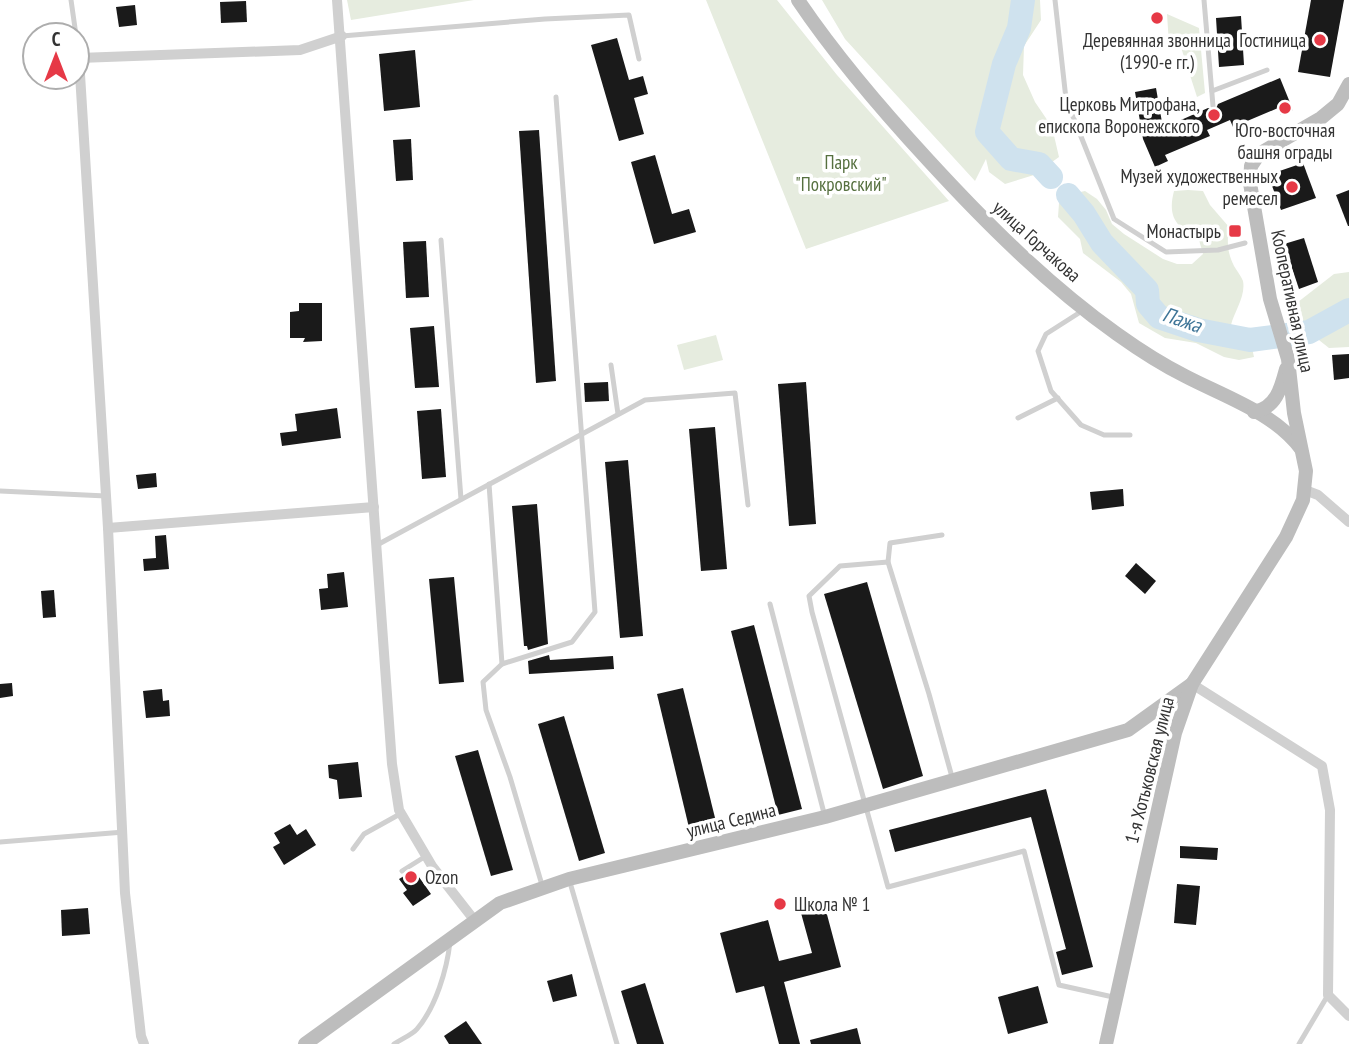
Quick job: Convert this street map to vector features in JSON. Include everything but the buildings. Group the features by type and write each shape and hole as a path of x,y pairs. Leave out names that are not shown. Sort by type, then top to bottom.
{"main road":[{"name":"улица Горчакова","path":"798,0 856,79 946,180 1004,239 1084,309 1148,355 1254,412 1288,434 1302,450"},
{"name":"Кооперативная улица","path":"1302,450 1294,413 1288,359 1271,305 1250,183 1251,166 1259,154 1344,105 1349,84"},
{"path":"1254,412 1273,401 1280,391 1288,359"},
{"name":"1-я Хотьковская улица","path":"1106,1044 1175,733 1192,684 1286,537 1297,515 1305,490 1306,471 1302,450"},
{"name":"улица Седина","path":"305,1044 500,903 569,879 825,817 1128,730 1192,684"}],"street":[{"path":"337,0 342,36 392,764 401,813 426,855 475,921"},
{"path":"91,58 300,50 342,36"},
{"path":"81,91 108,528 125,893 144,1044"},
{"path":"1305,490 1318,495 1349,522"},
{"path":"108,528 374,507"},
{"path":"1192,684 1322,766 1330,810 1328,995 1349,1016"}],"lane":[{"path":"71,0 74,21"},
{"path":"1055,0 1066,99 1114,219 1166,252 1217,250 1245,243"},
{"path":"1204,0 1213,106"},
{"path":"342,36 545,19 629,15 639,59"},
{"path":"1212,91 1267,70"},
{"path":"543,888 510,777 486,710 483,682 502,664 572,642 594,612 556,97"},
{"path":"441,240 461,499"},
{"path":"1084,309 1046,334 1038,351 1051,391 1081,425 1104,435 1130,435"},
{"path":"611,365 618,414"},
{"path":"377,545 645,400 735,393 748,505"},
{"path":"1018,418 1058,398"},
{"path":"489,484 502,664"},
{"path":"0,491 106,496"},
{"path":"942,535 890,543 888,562 929,694 952,780"},
{"path":"888,562 840,566 809,596 888,887 1024,851 1059,985 1116,998"},
{"path":"770,604 825,817"},
{"path":"353,849 364,834 401,813"},
{"path":"0,842 124,832"},
{"path":"402,871 426,855"},
{"path":"569,879 617,1044"},
{"path":"394,1044 417,1029 436,997 448,963 450,939"},
{"path":"1299,1044 1328,995"}],"green space":[{"path":"347,0 474,0 351,20"},
{"name":"Парк \"Покровский\"","path":"706,0 777,0 837,75 949,201 806,249"},
{"path":"822,0 1040,0 1041,20 1024,46 1023,75 1035,102 1052,127 1059,157 1034,175 1005,184 989,172 986,159 975,181 845,39"},
{"path":"1167,14 1199,28 1205,93 1197,97 1179,41 1169,44"},
{"path":"1085,191 1097,199 1112,224 1124,234 1163,259 1177,264 1192,264 1203,254 1199,240 1180,226 1172,208 1174,191 1203,191 1210,205 1229,227 1229,251 1243,281 1241,298 1231,325 1252,348 1254,357 1239,360 1224,357 1196,343 1165,338 1139,323 1131,294 1121,282 1083,253 1080,239 1058,217 1059,203 1071,194"},
{"path":"1349,272 1349,347 1329,348 1303,324 1298,302 1334,274"},
{"path":"716,335 723,360 684,370 677,345"}],"waterway":[{"name":"Пажа","path":"1023,0 1019,28 1004,64 987,132 1011,159 1039,164 1051,177"},
{"name":"Пажа","path":"1068,195 1102,243 1147,290 1148,304 1159,317 1198,330 1250,340 1309,332 1349,310"}],"place":[{"name":"Деревянная звонница (1990-е гг.)","path":"1157,18"},
{"name":"Гостиница","path":"1320,40"},
{"name":"Юго-восточная башня ограды","path":"1285,108"},
{"name":"Церковь Митрофана, епископа Воронежского","path":"1214,115"},
{"name":"Музей художественных ремесел","path":"1292,187"},
{"name":"Монастырь","path":"1235,231"},
{"name":"Ozon","path":"411,877"},
{"name":"Школа № 1","path":"780,904"}]}
